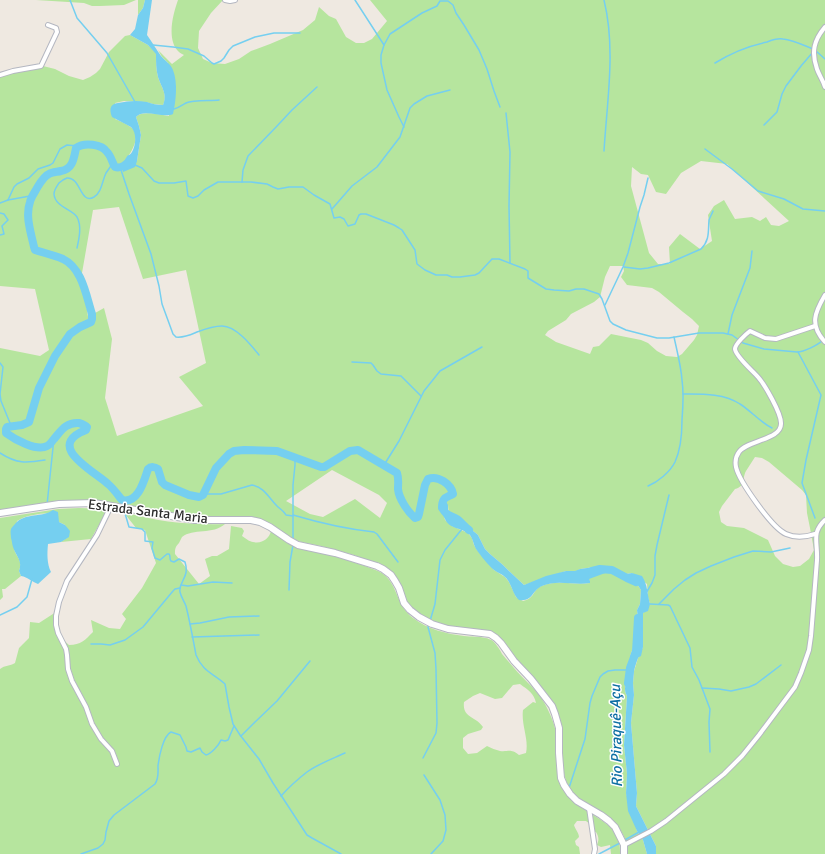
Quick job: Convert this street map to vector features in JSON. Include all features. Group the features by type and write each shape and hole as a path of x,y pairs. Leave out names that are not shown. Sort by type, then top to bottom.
{"street":[{"path":"226,0 230,2 235,0"},
{"path":"0,75 41,66 57,32 56,28 48,25"},
{"path":"825,27 815,43 814,50 817,69 825,87"},
{"path":"825,295 816,313 815,326 818,334 825,342"},
{"path":"815,326 776,339 765,338 750,331 736,345 735,349 744,362 758,376 768,391 782,424 779,429 768,437 740,450 735,465 739,475 746,488 781,531 795,536 809,536 815,534"},
{"name":"Estrada Santa Maria","path":"0,513 59,504 94,503 195,520 251,520 260,522 270,527 298,545 335,553 384,569 395,581 404,603 419,617 432,624 448,629 490,634 501,643 514,661 531,679 552,706 559,728 559,753 564,784 570,794 577,801 601,815 615,827 624,845 624,854"},
{"path":"111,506 97,535 67,581 59,602 56,625 68,655 68,670 72,681 86,707 92,724 101,739 112,751 117,764"},
{"path":"624,845 651,831 682,809 724,774 742,756 764,729 795,686 809,650 818,552 815,534 818,527 825,520"},
{"path":"589,808 595,849 594,854"}],"green space":[{"path":"36,0 136,0 124,5 92,6 84,3"},
{"path":"138,0 145,0 143,8 138,15"},
{"path":"178,0 223,0 211,13 199,31 198,48 203,59 212,63 225,64 239,59 251,51 303,30 315,20 319,7 329,16 336,19 346,37 356,43 364,43 372,39 387,21 370,0 825,0 825,854 656,854 656,846 636,806 637,793 631,723 634,695 633,683 634,671 643,647 643,613 650,604 647,584 632,573 626,574 627,580 637,584 641,590 640,604 637,610 638,619 635,625 638,632 630,656 631,665 625,689 627,696 624,745 627,774 626,793 637,831 643,840 647,854 626,854 625,839 621,830 607,817 581,800 568,785 564,774 563,737 560,722 524,670 499,638 452,628 433,622 416,613 406,601 402,589 379,565 354,555 301,542 271,525 199,518 112,503 0,511 0,348 40,356 49,350 35,289 0,286 0,75 43,66 83,80 90,77 100,69 109,52 125,36 130,35 148,45 157,54 157,74 165,97 163,105 146,102 124,101 115,103 115,119 132,128 136,135 135,144 126,159 137,161 141,135 136,117 147,113 169,116 168,63 158,50 172,64 184,55 175,47 173,41 172,27","holes":["701,161 727,164 789,221 779,226 771,225 766,217 760,221 752,217 735,219 724,200 714,206 708,215 712,241 700,249 680,234 669,247 670,264 658,264 649,253 631,186 632,167 641,174 648,175 656,192 666,194 681,173","119,207 143,279 186,270 206,363 179,377 203,406 117,436 105,398 112,339 104,308 88,317 82,273 93,210","610,266 623,266 624,271 621,277 627,285 652,288 659,292 699,326 697,335 682,354 677,357 666,356 657,351 648,343 641,340 611,334 599,346 593,347 590,354 556,342 545,335 548,331 566,320 571,314 594,302 600,297 605,277","755,457 762,458 769,462 806,495 807,513 814,550 809,559 800,566 793,567 783,564 775,556 768,540 744,528 727,526 721,522 719,512 735,489 741,486 746,471","332,470 379,495 387,503 380,518 355,499 323,517 310,514 286,501","448,505 449,517 466,525 478,535 485,549 524,585 566,571 575,572 580,569 601,567 588,579 590,583 546,584 539,587 531,597 523,601 516,597 505,577 494,570 477,550 468,533 452,526 445,520 444,516"]},
{"path":"58,509 108,509 91,539 61,542 68,537 65,525 49,513 28,516 17,521 14,538 14,550 20,561 19,571 21,576 5,589 2,589 3,597 0,600 0,518"},
{"path":"124,512 174,522 225,524 209,531 187,534 182,537 175,549 175,554 199,584 210,576 205,559 212,556 217,556 229,549 231,526 242,528 244,531 242,536 250,541 256,542 265,540 271,531 296,547 342,558 364,565 385,575 390,581 402,606 413,618 424,625 451,634 483,637 493,641 505,658 539,695 549,711 556,733 557,769 563,789 576,804 610,827 616,834 619,842 620,854 611,854 610,845 601,847 597,845 598,835 596,832 592,831 590,824 586,821 577,821 574,825 579,837 575,841 576,845 579,847 580,854 0,854 0,669 15,663 19,648 29,638 30,622 39,623 56,612 57,631 69,645 80,643 93,632 91,620 109,628 120,629 126,619 122,614 142,588 156,563 145,530 136,528","holes":["520,684 532,694 536,703 533,702 523,710 523,721 527,742 526,753 519,755 511,751 500,751 487,746 477,753 468,754 463,748 463,738 468,734 481,730 483,727 480,723 467,714 465,711 464,702 480,693 495,699 502,698 513,685"]}],"water":[{"path":"145,0 152,0 147,35 161,56 173,70 176,86 175,103 173,114 164,115 144,113 139,114 136,117 141,135 137,161 135,167 123,172 123,167 127,158 132,152 135,143 135,136 131,127 112,117 110,109 113,104 129,101 143,101 163,105 165,97 157,74 156,54 148,45 130,35 135,29 138,15 143,8"},
{"path":"445,500 448,505 449,517 466,525 478,535 485,549 524,585 546,576 566,571 601,567 608,572 589,579 590,583 548,584 536,590 530,598 519,600 507,579 495,571 480,555 470,535 465,531 449,525 442,509 442,504"},
{"path":"53,510 58,512 59,522 65,525 70,531 69,537 61,542 48,544 47,551 51,572 38,584 26,577 21,576 19,571 20,561 14,550 11,530 19,520 29,516 44,514"},
{"path":"632,573 642,576 650,604 648,611 643,613 643,647 641,656 637,658 633,683 634,695 631,723 637,793 636,806 656,846 656,854 647,854 643,840 628,811 626,793 627,774 624,745 627,696 625,689 631,665 630,656 638,632 635,625 638,619 637,610 640,604 641,590 637,584 627,580 626,574"}],"waterway":[{"path":"70,0 77,18 107,53 135,102"},
{"path":"355,0 384,45"},
{"path":"604,0 608,19 610,56 604,151"},
{"path":"404,127 387,90 381,63 381,55 390,34 422,13 437,6 440,1 448,1 453,5 456,13 479,50 500,107"},
{"path":"153,45 188,49 204,56 214,64 221,61 233,46 255,37 274,33 300,33"},
{"path":"715,63 740,50 777,39 790,40 813,49"},
{"path":"816,51 825,59"},
{"path":"764,125 777,112 786,86 813,52"},
{"path":"242,182 243,170 248,156 292,110 317,87"},
{"path":"332,209 352,186 377,167 400,137 410,108 427,96 450,90"},
{"path":"174,109 189,102 219,100"},
{"path":"506,113 510,152 510,263"},
{"path":"8,200 17,184 29,178 38,169 53,163 60,149 67,145 78,146"},
{"name":"Rio Piraquê-Açu","path":"130,159 124,166 115,167 105,149 93,145 79,146 76,148 74,159 68,168 45,176 31,198 28,219 35,250 63,259 75,269 85,291 92,314 92,319 91,322 70,334 55,356 39,388 29,422 22,425 7,427 6,433 26,444 43,447 49,445 62,430 71,424 79,423 87,427 86,430 74,436 70,443 71,451 76,458 110,486 122,500 132,499 136,495 140,490 148,469 152,467 158,469 162,482 165,485 189,495 199,497 203,495 216,468 229,454 234,451 277,451 324,467 350,451 358,450 397,473 400,497 407,509 415,518 418,517 425,485 428,479 436,478 444,481 450,487 453,494 446,497 442,504 442,508 447,514 457,519 469,530"},
{"path":"705,149 758,191 784,199 803,209 825,211"},
{"path":"77,248 80,232 79,221 75,214 57,202 54,194 55,190 59,183 67,178 72,179 86,197 94,197 99,192 106,173 113,163"},
{"path":"135,165 142,168 154,181 159,183 186,181 188,196 193,198 218,182 251,182 267,184 278,189 303,187 330,204 334,218 340,217 344,219 348,226 355,224 359,215 366,214 399,228 402,230 415,250 417,264 436,275 447,275 452,277 475,275 479,273 492,259 499,259 525,269 528,271 528,278 546,289 569,291 584,289 599,294 610,321 613,324 626,330 657,338 669,338 699,333 723,333 732,335 743,343 764,349 797,352 811,348 823,340"},
{"path":"120,167 151,254 162,304 173,334 176,337 182,337 213,327 227,327 233,329 243,337 259,355"},
{"path":"605,305 628,253 648,178"},
{"path":"0,203 33,195"},
{"path":"624,267 640,269 648,268 669,263 701,249 707,239 709,220 713,211"},
{"path":"0,213 4,214 8,220 2,226 4,234 0,235"},
{"path":"728,334 732,315 750,268 752,251"},
{"path":"648,486 667,473 675,462 680,447 683,390 681,369 674,337"},
{"path":"384,465 399,441 424,391 440,371 482,347"},
{"path":"798,352 821,395 802,483 815,518"},
{"path":"352,362 371,363 381,374 401,376 421,396"},
{"path":"0,363 3,367 0,394 1,401 10,423 13,426"},
{"path":"683,394 712,395 734,400 763,423 772,428"},
{"path":"47,505 54,438"},
{"path":"0,453 6,457 22,462 45,460"},
{"path":"293,539 293,485 295,457"},
{"path":"204,494 221,494 252,485 263,490 286,515 293,516"},
{"path":"646,593 655,575 655,556 669,495"},
{"name":"Rio Piraquê-Açu","path":"124,501 124,506"},
{"path":"124,510 129,527 142,529 145,532 145,541 153,542 152,548 155,558 160,560 169,554 171,561 174,562 179,559 185,562 186,572 180,592 186,606 196,655 199,661 205,669 225,684 233,724 259,759 307,835 341,854"},
{"path":"293,515 313,521 374,532 398,562"},
{"path":"430,621 435,604 440,560 445,550 462,529"},
{"path":"289,590 290,562 293,545"},
{"path":"659,604 685,580 711,566 753,551 771,552 790,548"},
{"name":"Rio Piraquê-Açu","path":"592,571 600,569 612,570 636,582"},
{"path":"0,615 17,607 27,597 32,579"},
{"path":"181,585 188,586 213,582 232,583"},
{"path":"91,644 110,645 125,640 143,627 173,591 180,588"},
{"path":"650,604 670,606 690,648 692,667 699,680 710,709 710,752"},
{"path":"190,624 229,617 259,616"},
{"name":"Rio Piraquê-Açu","path":"628,683 630,668 636,652 638,618"},
{"path":"423,758 436,733 437,723 435,653 428,627 429,624"},
{"path":"192,637 259,635"},
{"path":"241,736 277,701 310,661"},
{"path":"702,688 731,691 749,687 756,684 781,665"},
{"path":"569,788 585,739 590,703 600,677 608,671 630,670"},
{"path":"81,854 98,848 103,844 109,821 114,815 155,784 158,778 160,752 168,734 171,732 180,735 187,751 191,752 200,748 206,755 215,749 221,740 228,740 234,726"},
{"path":"281,796 311,769 345,753"},
{"path":"424,775 440,800 445,815 446,830 443,841 431,854"},
{"path":"623,841 639,832"},
{"path":"599,854 620,843"}]}
